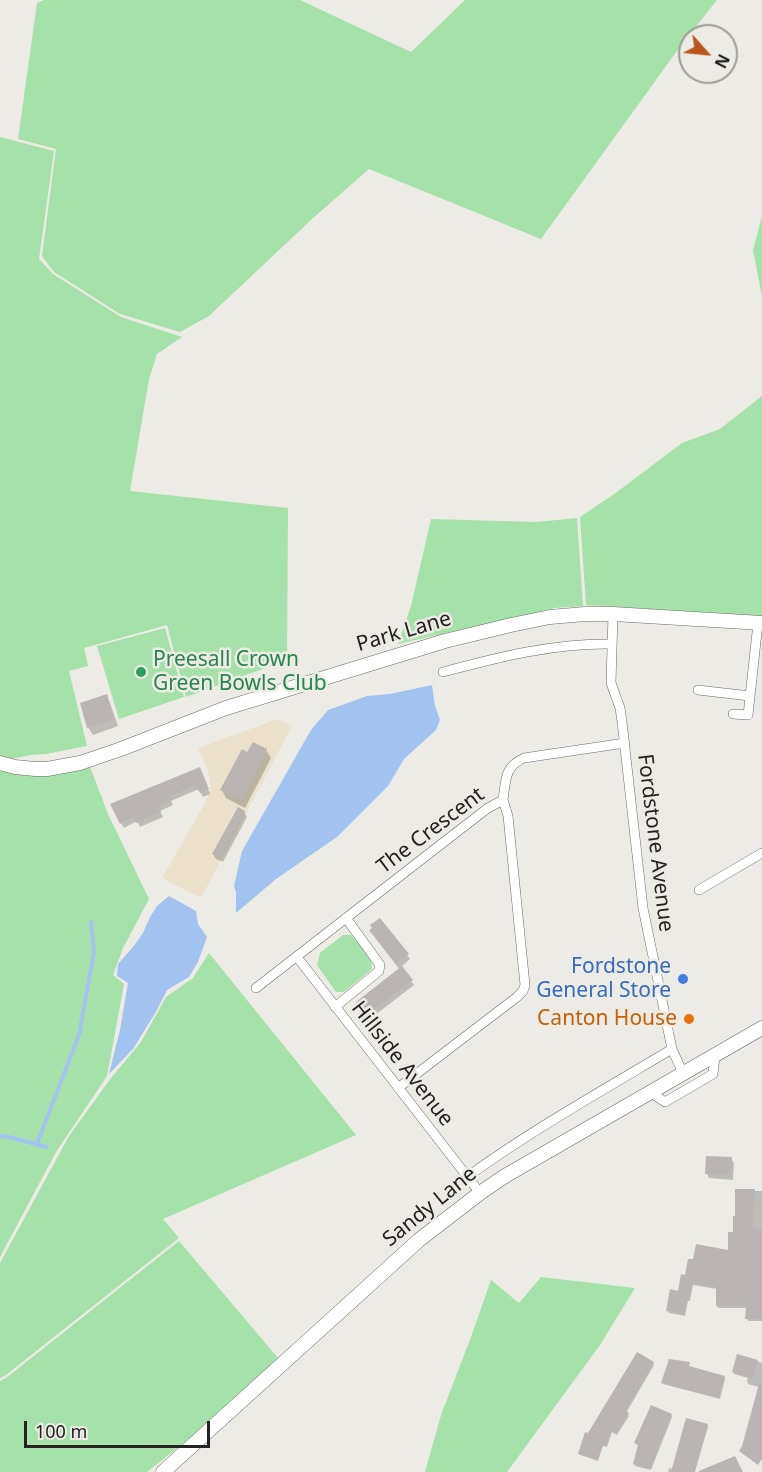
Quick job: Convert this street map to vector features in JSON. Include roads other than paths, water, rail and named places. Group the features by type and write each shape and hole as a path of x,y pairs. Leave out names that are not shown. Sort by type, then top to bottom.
{"main road":[{"name":"Park Lane","path":"0,763 15,767 47,769 80,763 226,708 445,641 550,617 613,614 760,623"},
{"name":"Sandy Lane","path":"163,1472 419,1240 480,1193 762,1028"}],"street":[{"name":"Fordstone Avenue","path":"613,614 611,683 620,708 625,743 643,908 672,1049 683,1073"},
{"path":"733,714 748,715 760,623"},
{"path":"443,672 534,650 569,645 612,644"},
{"path":"698,690 750,696"},
{"name":"The Crescent","path":"256,988 488,808 503,800 509,770 515,762 524,758 625,743"},
{"path":"398,1088 523,991 525,985 508,816 503,800"},
{"path":"699,890 762,853"},
{"path":"335,1007 379,971 380,965 346,918"},
{"name":"Hillside Avenue","path":"297,957 480,1193"},
{"name":"Sandy Lane","path":"467,1177 488,1161 585,1100 672,1049"},
{"path":"650,1092 665,1102 713,1074 715,1056"}],"water":[{"path":"432,685 440,720 436,730 404,759 388,786 337,837 276,879 236,913 234,886 242,851 311,730 328,710 367,696 390,694"},
{"path":"169,896 196,911 198,924 207,937 198,962 189,977 167,990 133,1049 109,1074 128,983 117,976 118,964 143,933 157,906"}],"waterway":[{"path":"37,1144 79,1035 94,952 91,922"},
{"path":"0,1136 47,1147"}],"place":[{"name":"Preesall Crown Green Bowls Club","path":"141,672"},
{"name":"Fordstone General Store","path":"683,979"},
{"name":"Canton House","path":"689,1019"}]}
